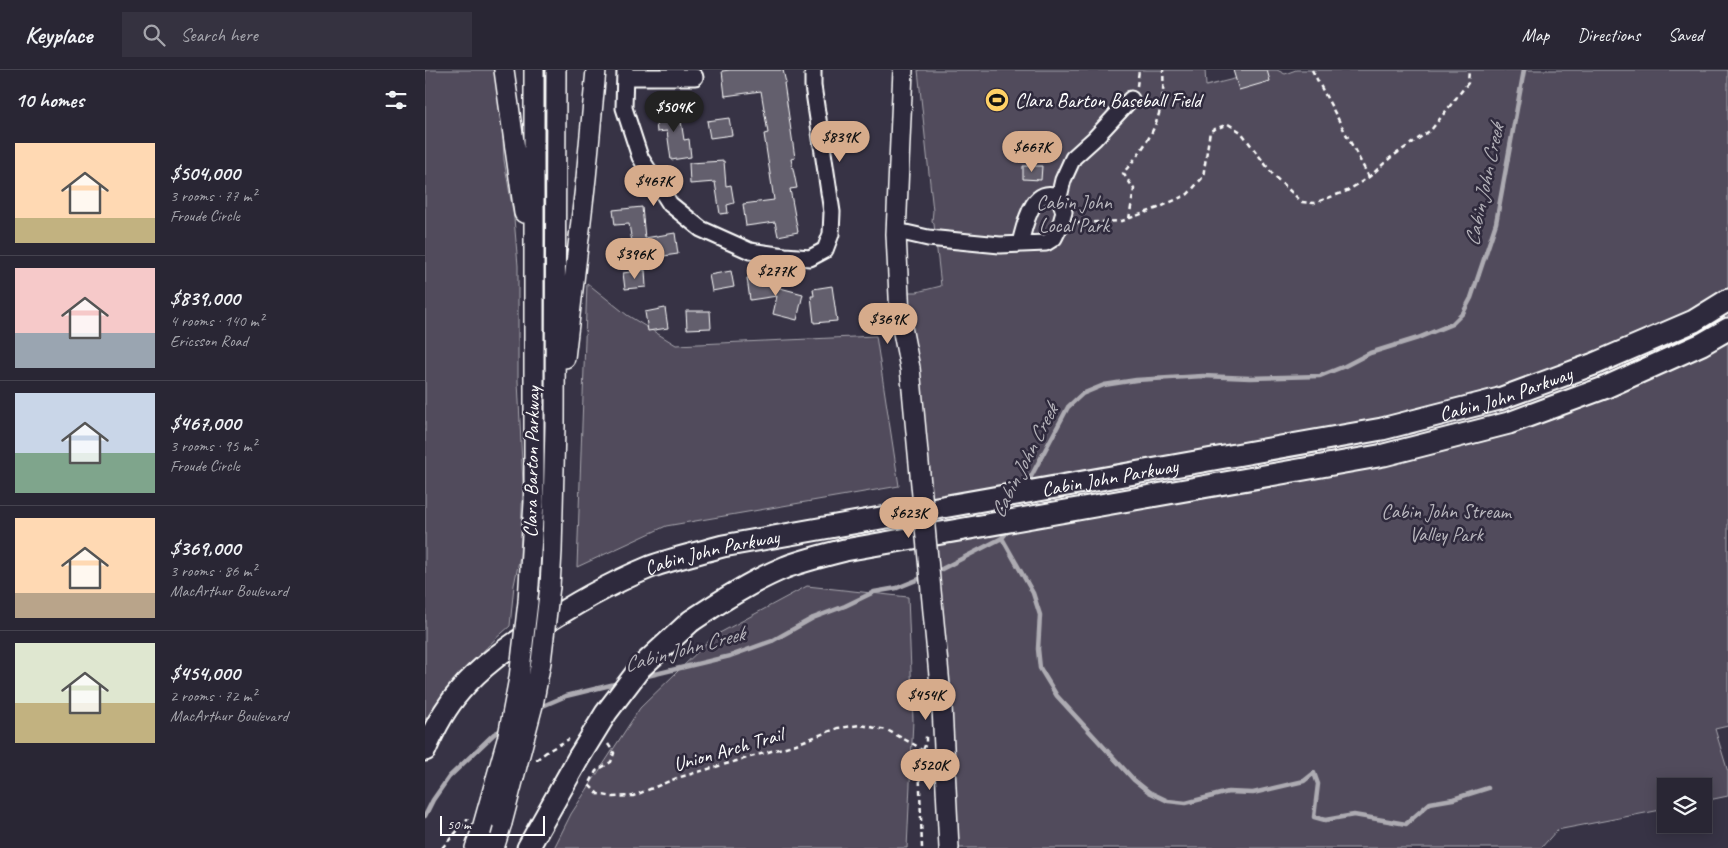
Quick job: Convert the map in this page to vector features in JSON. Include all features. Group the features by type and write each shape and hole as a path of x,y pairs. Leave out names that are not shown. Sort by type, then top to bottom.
{"highway":[{"name":"Cabin John Parkway","path":"425,750 434,730 459,692 496,656 565,609 616,582 651,567 723,546 1382,429 1499,399 1594,364 1694,321 1728,300"},
{"name":"Cabin John Parkway","path":"528,848 606,713 641,667 691,621 736,592 786,567 845,550 885,542 1384,455 1509,424 1604,388 1702,344 1728,329"}],"main road":[{"path":"504,70 533,279"},
{"name":"Clara Barton Parkway","path":"478,840 508,736 519,678 528,602 534,502 534,70"},
{"name":"Clara Barton Parkway","path":"494,848 533,705 541,662 552,551 555,426 556,70"},
{"path":"555,426 570,324 597,70"},
{"path":"903,70 895,234 900,317 910,368 942,707 949,848"}],"street":[{"path":"695,77 625,74 624,108 640,157 670,204 701,229 751,251 810,258 825,250 831,234 832,212 813,86 813,70"},
{"path":"895,234 906,233 928,238 1000,245 1020,243 1046,244 1054,238 1061,222 1064,212 1059,197 1063,180 1073,158 1094,139 1131,99"},
{"path":"1020,243 1031,206 1041,196 1053,194 1059,197"}],"path":[{"path":"1129,219 1134,189 1123,173 1142,151 1154,129 1160,112 1163,70"},
{"path":"1312,70 1369,177"},
{"path":"1061,222 1080,224 1122,221 1159,208 1188,194 1203,177 1210,131 1228,124 1241,132 1275,176 1302,202 1314,204 1347,191 1369,177 1390,158 1431,130 1469,83 1469,70"},
{"name":"Union Arch Trail","path":"609,746 614,753 611,762 596,771 589,785 598,794 613,797 633,796 677,778 795,744 845,727 860,725 887,730 923,751"},
{"path":"922,848 919,760 926,743 926,730"}],"green space":[{"path":"425,70 496,70 502,119 504,160 514,218 518,266 518,381 523,484 520,556 514,585 510,626 465,671 425,720"},
{"name":"Cabin John Stream Valley Park","path":"918,70 1205,70 1206,86 1270,70 1277,70 1285,74 1296,70 1728,70 1728,726 1715,729 1728,772 1728,796 1712,799 1712,778 1657,778 1657,811 1557,830 1541,848 949,848 898,292 917,292 941,286 934,224 932,221 933,211"},
{"path":"587,283 627,315 676,345 876,336 899,486 666,526 577,567"},
{"path":"807,586 908,597 913,720 907,848 554,848 571,814 640,708 714,636"}],"building":[{"path":"783,70 795,158 791,159 797,188 790,189 798,232 778,236 775,222 746,226 743,204 774,200 764,134 768,133 761,91 725,96 722,71"},
{"path":"1233,70 1267,70 1270,81 1239,90"},
{"path":"679,108 684,140 689,139 691,157 671,160 667,131 657,132 655,112"},
{"path":"729,118 732,135 710,138 707,121"},
{"path":"724,161 726,186 731,185 734,203 727,205 728,213 720,214 715,182 690,184 689,163"},
{"path":"1023,166 1042,166 1041,180 1023,179"},
{"path":"642,207 645,238 675,233 678,254 635,260 629,224 615,225 613,210"},
{"path":"645,270 646,287 625,289 623,273"},
{"path":"731,271 734,287 712,291 709,275"},
{"path":"764,276 765,284 803,294 797,320 773,314 777,296 750,300 747,278"},
{"path":"832,286 837,321 814,323 811,296 814,296 813,289"},
{"path":"665,308 668,328 648,331 645,312"},
{"path":"686,311 710,311 711,328 687,329"}],"waterway":[{"name":"Cabin John Creek","path":"1026,486 1068,407 1082,394 1104,385 1136,380 1203,376 1250,378 1320,376 1370,353 1418,338 1452,324 1463,313 1471,298 1496,223 1524,70"},
{"name":"Cabin John Creek","path":"934,573 1002,538 1010,528"},
{"path":"1002,538 1033,593 1040,615 1038,649 1040,668 1057,696 1134,780 1149,792 1168,801 1186,803 1228,792 1253,793 1304,781 1314,773 1318,784 1314,817 1325,820 1354,815 1406,824 1430,803 1453,799 1488,788"},
{"name":"Cabin John Creek","path":"643,677 730,656 772,641 813,618 845,606 874,592 897,588 924,577"},
{"name":"Cabin John Creek","path":"538,708 566,696 619,683"},
{"name":"Cabin John Creek","path":"425,816 433,800 449,777 494,734 503,729"}],"place":[{"name":"Clara Barton Baseball Field","path":"997,100"}],"park label":[{"name":"Cabin John Local Park","path":"1074,214"}]}
